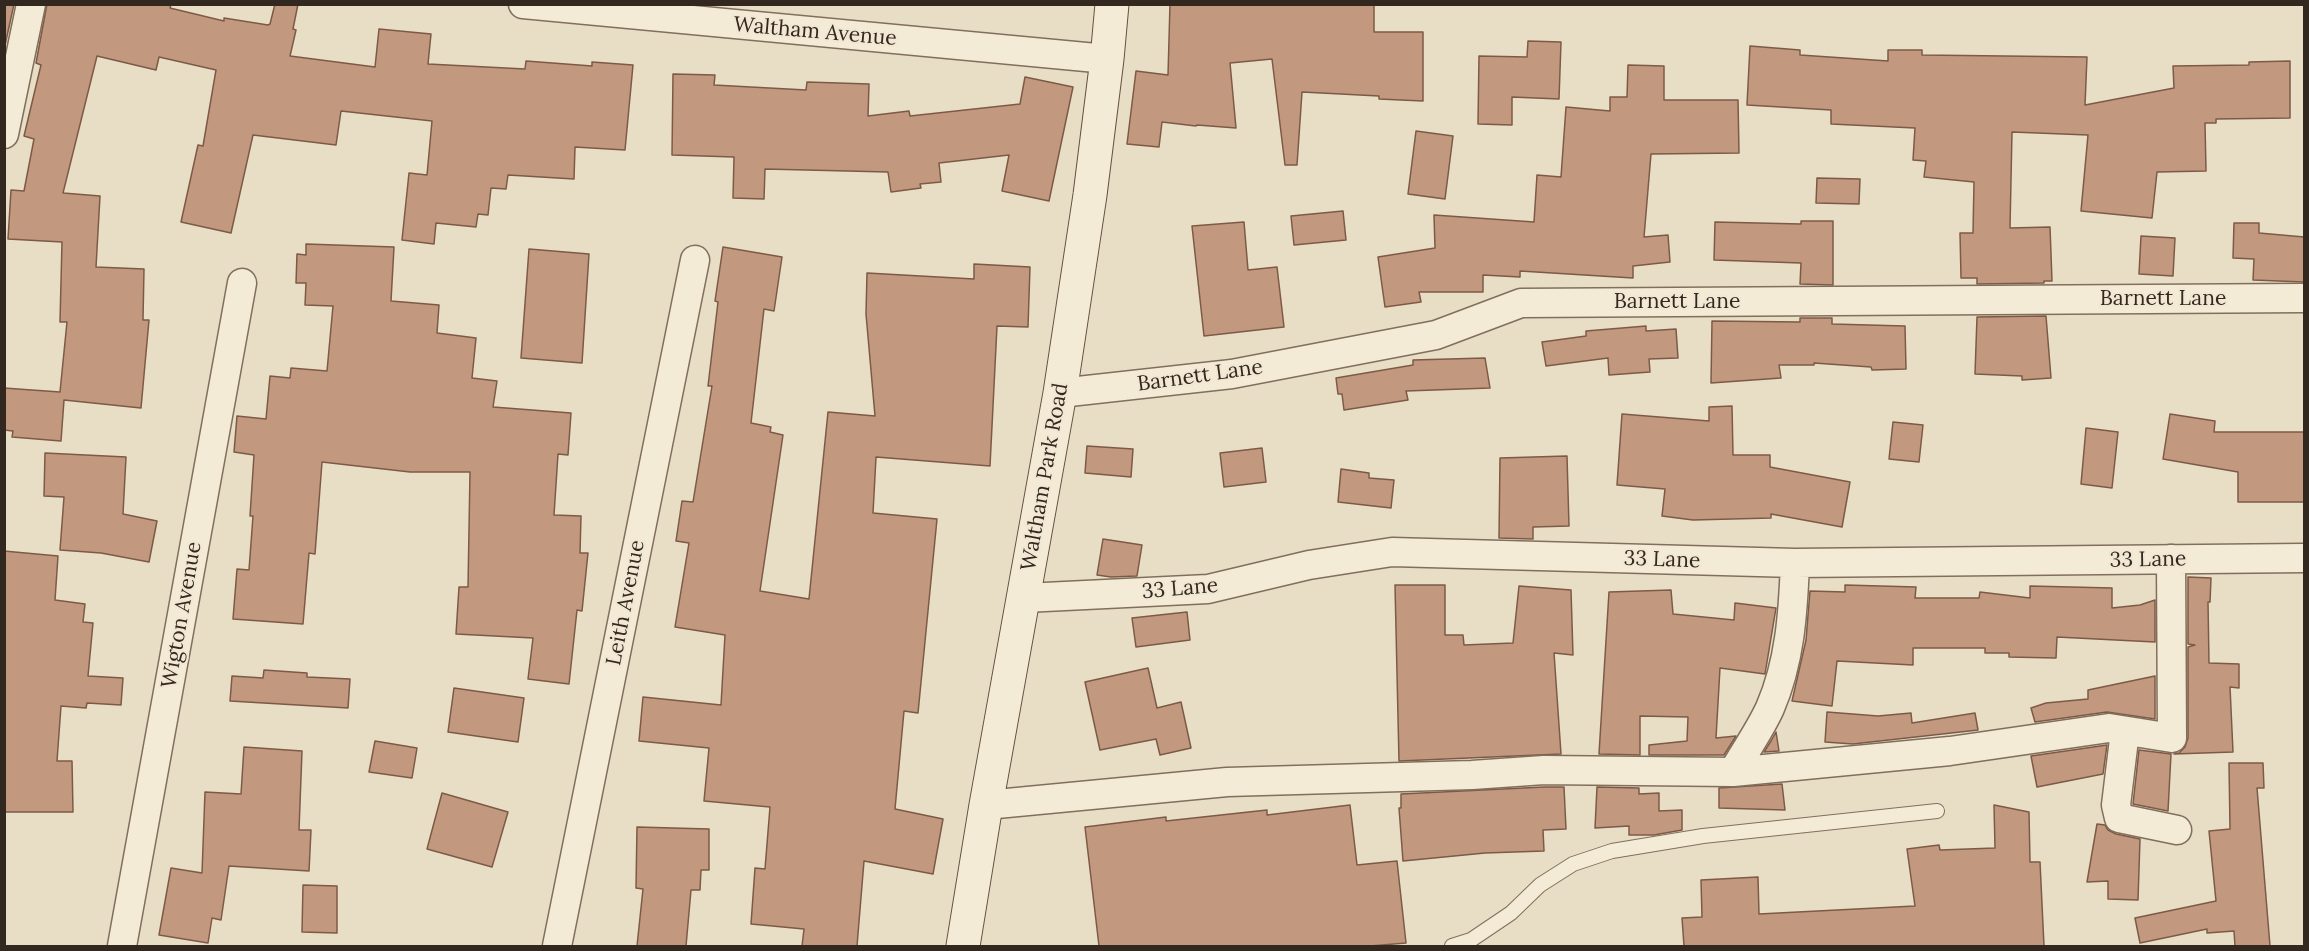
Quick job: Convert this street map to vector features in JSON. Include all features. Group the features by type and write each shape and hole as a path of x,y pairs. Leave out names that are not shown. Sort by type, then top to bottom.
{"main road":[{"name":"Waltham Park Road","path":"963,946 1060,393 1090,195 1112,4"}],"street":[{"path":"4,134 31,4"},
{"name":"Waltham Avenue","path":"523,4 1107,59"},
{"name":"Leith Avenue","path":"557,946 695,260"},
{"name":"Wigton Avenue","path":"122,946 242,283"},
{"name":"Barnett Lane","path":"1060,393 1232,374 1436,335 1521,303 2304,298"},
{"name":"33 Lane","path":"1024,598 1208,589 1309,565 1392,552 1795,563 2304,558"},
{"path":"986,806 1227,782 1472,776 1544,770 1733,772 1950,751 2109,728 2172,738 2171,559"},
{"path":"1733,772 1769,709 1781,675 1792,627 1795,563"},
{"path":"2125,730 2116,805 2119,818 2177,830"}],"lane":[{"path":"1452,946 1471,940 1511,914 1540,885 1573,864 1612,851 1703,836 1937,811"}],"building":[{"path":"4,4 14,4 4,50"},
{"path":"47,4 171,4 170,8 224,21 224,18 268,25 275,4 298,4 293,29 296,30 290,56 375,67 379,29 431,34 428,64 525,69 526,61 592,66 592,62 633,65 625,150 575,147 574,179 508,175 506,189 491,188 488,215 478,214 476,227 436,223 434,244 402,240 409,173 427,175 432,121 341,111 336,145 253,135 231,233 181,222 198,145 203,146 216,70 159,57 156,70 97,56 63,193 100,196 96,267 144,269 143,320 149,320 141,408 64,400 61,441 12,437 13,431 4,430 4,388 60,392 67,322 60,322 62,242 8,239 11,190 24,191 34,139 24,136 41,65 36,63"},
{"path":"1170,4 1374,4 1374,32 1423,32 1423,101 1302,92 1297,165 1285,165 1272,59 1230,63 1236,128 1162,122 1159,147 1127,144 1136,71 1168,75"},
{"path":"1528,41 1561,42 1559,99 1512,97 1512,125 1478,124 1479,56 1527,57"},
{"path":"1750,46 1800,50 1800,55 1888,61 1888,50 1922,50 1922,55 2087,57 2085,105 2174,88 2173,66 2249,65 2249,62 2290,61 2290,118 2216,119 2216,123 2205,123 2206,171 2157,172 2152,218 2081,211 2088,135 2012,132 2010,228 2050,227 2052,281 1977,284 1977,278 1961,278 1960,233 1973,233 1974,182 1924,177 1926,161 1913,160 1915,128 1831,124 1831,110 1747,105"},
{"path":"1628,65 1664,66 1664,100 1738,100 1739,153 1651,154 1644,237 1668,235 1670,262 1633,266 1633,278 1520,271 1520,277 1483,275 1483,292 1419,292 1421,302 1385,307 1378,257 1435,248 1434,215 1534,222 1537,175 1561,177 1566,107 1610,111 1610,97 1627,97"},
{"path":"673,74 715,75 714,85 806,90 807,82 869,84 868,116 909,111 910,116 1020,104 1025,77 1073,87 1049,201 1002,191 1009,155 939,163 941,182 920,184 921,188 891,192 888,172 765,169 764,199 733,198 734,157 672,155"},
{"path":"1416,131 1453,136 1445,199 1408,194"},
{"path":"1817,178 1860,179 1859,204 1816,203"},
{"path":"1343,211 1346,240 1294,245 1291,216"},
{"path":"1801,221 1833,221 1833,285 1800,284 1801,263 1714,260 1715,222 1801,224"},
{"path":"1244,222 1248,270 1277,267 1284,327 1204,336 1192,226"},
{"path":"2234,223 2259,223 2259,233 2304,237 2304,282 2253,280 2254,259 2233,258"},
{"path":"2141,236 2175,238 2173,276 2139,274"},
{"path":"306,244 394,247 391,301 439,305 437,333 476,338 472,378 497,381 493,407 571,413 568,455 558,454 554,515 581,516 580,553 588,553 582,611 577,610 569,684 528,679 533,638 456,634 459,587 468,587 470,472 410,472 322,462 315,554 309,553 303,624 233,619 237,569 249,570 253,516 250,516 254,455 234,452 237,416 266,419 270,376 290,378 291,368 327,371 333,306 305,305 306,283 296,283 297,254 306,255"},
{"path":"723,247 782,257 774,311 764,309 751,423 771,427 770,432 783,435 760,591 809,599 828,412 875,416 866,314 867,273 974,279 974,264 1030,267 1028,327 997,326 990,466 876,457 873,513 937,519 918,713 904,711 895,809 943,819 933,874 864,861 857,946 802,946 804,929 751,924 755,868 765,869 770,807 704,801 709,748 639,741 643,697 721,705 725,635 675,627 689,543 676,541 682,501 693,502 712,386 708,386 718,302 715,301"},
{"path":"529,249 589,254 582,363 521,358"},
{"path":"2046,316 2051,378 2022,380 2022,376 1975,374 1977,317"},
{"path":"1800,318 1832,318 1832,324 1905,326 1906,369 1872,370 1871,367 1814,363 1814,365 1779,365 1781,378 1711,383 1712,321 1800,322"},
{"path":"1646,326 1646,331 1676,329 1678,358 1649,359 1650,372 1609,375 1608,358 1546,366 1542,342 1586,336 1586,331"},
{"path":"1485,358 1490,388 1406,391 1408,400 1344,410 1342,394 1338,394 1336,378 1413,365 1413,360"},
{"path":"1732,406 1733,455 1770,455 1770,467 1850,482 1842,527 1771,514 1771,518 1693,520 1662,516 1665,489 1617,485 1622,414 1709,421 1709,407"},
{"path":"2170,414 2215,421 2214,432 2304,432 2304,502 2238,502 2238,472 2163,459"},
{"path":"1893,422 1923,425 1919,462 1889,459"},
{"path":"2086,428 2118,432 2112,488 2081,484"},
{"path":"1087,446 1133,449 1131,477 1085,473"},
{"path":"1262,448 1266,482 1224,487 1220,453"},
{"path":"45,453 126,457 123,514 157,521 149,562 101,553 60,550 64,497 44,496"},
{"path":"1567,456 1569,526 1533,527 1533,539 1499,538 1500,458"},
{"path":"1341,469 1369,473 1369,478 1394,480 1391,508 1338,502"},
{"path":"1103,539 1142,545 1137,576 1097,575"},
{"path":"4,551 58,556 55,600 85,604 83,622 93,623 88,676 123,678 121,705 87,703 86,708 61,706 57,761 72,761 73,812 4,812"},
{"path":"2188,577 2211,578 2210,602 2208,602 2209,663 2239,664 2239,688 2230,687 2233,752 2174,754 2179,753 2185,747 2188,738 2188,647 2195,645 2188,644"},
{"path":"1395,585 1445,585 1445,635 1463,635 1464,645 1513,643 1519,586 1571,590 1573,655 1554,653 1561,754 1399,761"},
{"path":"1845,585 1916,587 1915,598 1979,598 1980,592 2030,598 2030,586 2112,588 2112,608 2140,605 2155,600 2155,642 2057,637 2056,658 2009,657 2009,653 1985,653 1985,648 1913,648 1913,665 1837,661 1832,706 1792,701 1806,640 1810,591 1845,592"},
{"path":"1671,590 1673,614 1734,620 1735,603 1776,608 1765,674 1720,668 1716,738 1736,736 1724,755 1649,755 1649,745 1687,741 1688,717 1640,716 1640,755 1599,754 1609,592"},
{"path":"1187,612 1190,640 1136,647 1132,618"},
{"path":"1148,668 1157,708 1181,702 1191,748 1160,755 1156,739 1100,750 1085,682"},
{"path":"264,670 307,673 307,677 350,679 348,708 230,701 232,676 263,678"},
{"path":"2155,676 2155,719 2107,712 2035,722 2031,708 2046,703 2088,699 2088,690"},
{"path":"454,688 524,698 518,742 448,732"},
{"path":"1827,712 1878,716 1911,713 1912,723 1975,713 1978,730 1853,744 1825,742"},
{"path":"1776,732 1779,751 1764,752 1771,741"},
{"path":"375,741 417,748 412,778 369,772"},
{"path":"2107,745 2103,774 2037,787 2031,756"},
{"path":"244,747 302,751 299,830 311,830 309,871 229,866 221,920 212,918 208,943 159,935 171,868 202,873 205,792 241,794"},
{"path":"2139,750 2171,754 2168,811 2133,804"},
{"path":"2229,763 2263,763 2264,788 2257,788 2270,946 2235,946 2234,931 2207,933 2207,929 2140,943 2135,918 2216,901 2209,831 2230,829"},
{"path":"1782,784 1785,810 1719,808 1719,788"},
{"path":"1564,787 1566,829 1543,830 1544,851 1485,853 1403,861 1399,808 1401,808 1401,794"},
{"path":"1597,787 1639,788 1639,794 1659,793 1659,811 1682,810 1682,830 1654,835 1629,835 1629,826 1595,828"},
{"path":"442,793 508,812 492,867 427,849"},
{"path":"1350,805 1357,865 1397,861 1406,943 1370,946 1099,946 1085,827 1166,817 1166,821 1267,810 1267,815"},
{"path":"1994,805 2029,812 2030,862 2040,862 2044,946 1684,946 1682,918 1702,917 1701,880 1758,877 1759,914 1915,906 1907,849 1939,845 1940,850 1995,848"},
{"path":"2097,824 2105,825 2108,830 2116,834 2140,839 2138,900 2108,899 2108,881 2087,882"},
{"path":"637,827 709,829 709,870 701,870 700,890 691,890 686,946 637,946 643,889 636,888"},
{"path":"303,885 337,886 337,933 302,932"}]}
